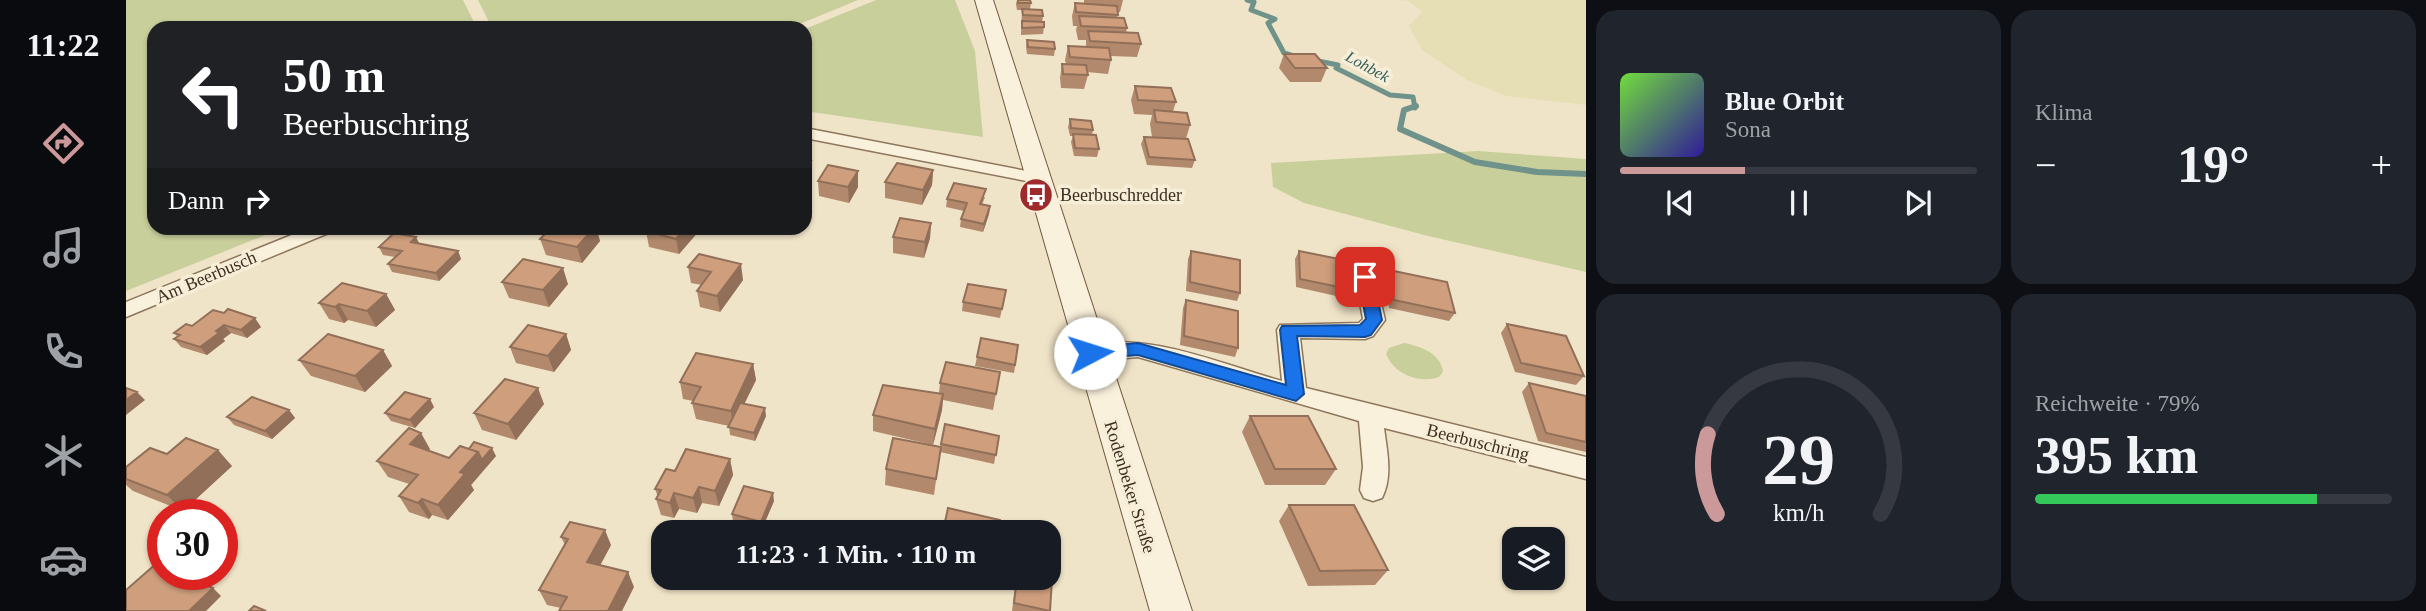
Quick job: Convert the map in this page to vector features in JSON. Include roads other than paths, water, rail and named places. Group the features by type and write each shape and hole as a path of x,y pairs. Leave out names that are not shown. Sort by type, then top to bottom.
{"street":[{"name":"Rodenbeker Straße","path":"984,0 1171,611"},
{"path":"812,134 1037,178"},
{"name":"Am Beerbusch","path":"126,310 307,235"},
{"path":"1296,394 1288,330 1365,331 1374,320 1365,277"},
{"name":"Beerbuschring","path":"1090,353 1138,349 1370,415 1586,468"},
{"path":"1370,415 1376,467 1373,490"}],"waterway":[{"name":"Lohbek","path":"1247,0 1254,2 1251,10 1275,19 1268,23 1284,53 1294,56"},
{"name":"Lohbek","path":"1313,60 1338,65 1336,68 1390,95 1413,97 1415,106"},
{"name":"Lohbek","path":"1415,106 1404,110 1400,129 1475,162 1537,172 1586,174"}],"place":[{"name":"Beerbuschredder","path":"1036,195"}]}
